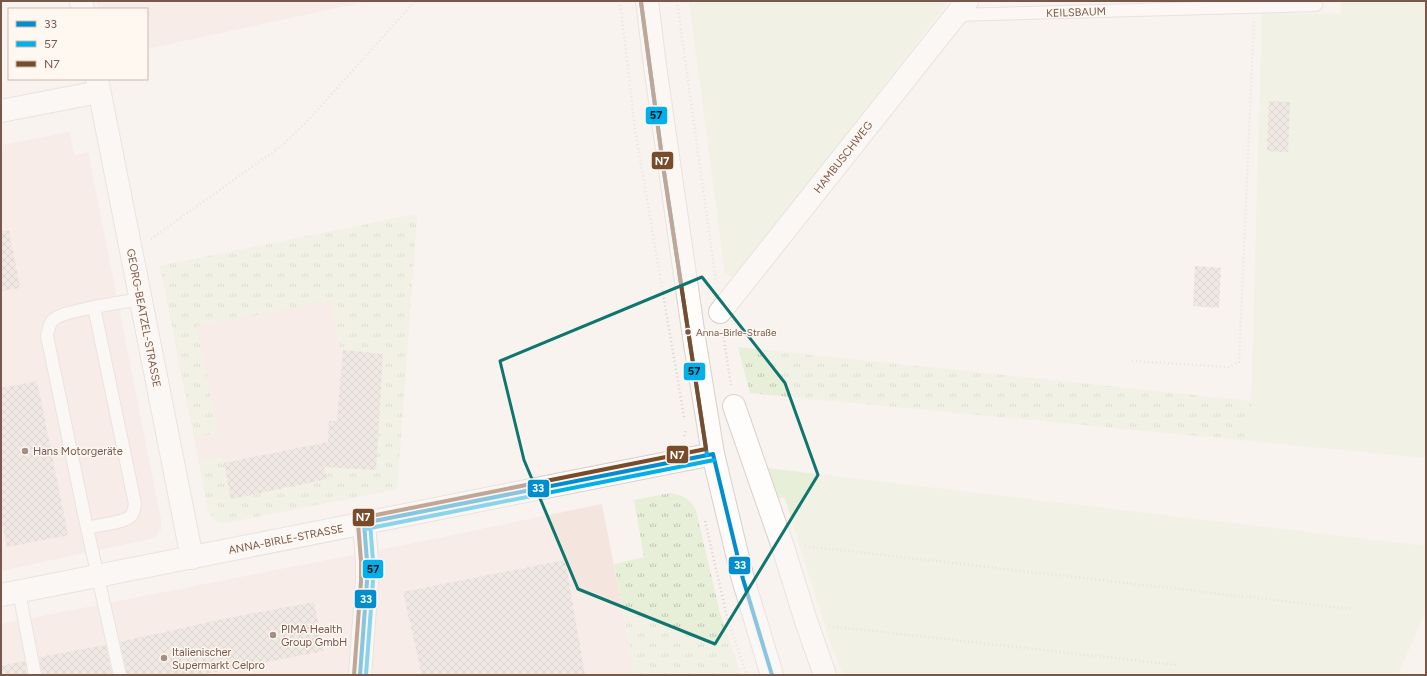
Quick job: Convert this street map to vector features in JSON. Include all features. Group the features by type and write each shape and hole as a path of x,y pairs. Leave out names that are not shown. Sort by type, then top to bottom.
{"street":[{"path":"647,1 654,66 695,344 713,454 743,580 772,675"},
{"name":"HAMBUSCHWEG","path":"720,312 961,8"},
{"name":"GEORG-BEATZEL-STRASSE","path":"98,86 192,558"},
{"path":"1,111 98,86"},
{"path":"734,406 782,544 825,675"},
{"name":"ANNA-BIRLE-STRASSE","path":"10,594 713,454"},
{"path":"360,675 367,581 364,523"}],"lane":[{"name":"KEILSBAUM","path":"961,8 1255,7 1316,5"},
{"path":"120,675 87,528 47,336 52,321 60,316 94,307 140,299"},
{"path":"87,528 124,520 130,517 134,512 135,504 94,307"},
{"path":"10,594 35,675"}],"path":[{"path":"131,253 284,144 312,116 415,1"},
{"path":"620,1 635,128 683,413"},
{"path":"677,1 734,406"},
{"path":"1132,361 1229,367 1239,362 1255,7"},
{"path":"782,544 1353,609"},
{"path":"807,624 1177,665"}],"highlighted area":[{"path":"702,277 785,383 818,475 715,644 578,589 524,460 500,361"}],"shaded area":[{"path":"96,1 369,1 148,49 148,8 98,8"},
{"path":"70,132 74,155 88,152 161,520 161,530 155,537 150,539 1,571 1,145"},
{"path":"417,214 397,489 225,523 217,521 211,516 208,508 160,266"},
{"path":"602,504 635,675 1,675 1,624 419,542"}],"green space":[{"path":"689,1 949,1 735,278 725,274"},
{"path":"1341,1 1426,1 1426,458 1250,441 1262,13 1341,14"},
{"path":"417,214 397,489 225,523 216,521 208,508 204,492 200,461 222,456 231,499 326,479 325,469 333,467 376,425 379,424 383,354 340,350 331,301 197,326 218,433 195,437 160,266"},
{"path":"738,347 1251,401 1250,441 750,393"},
{"path":"767,468 1426,546 1426,610 1398,675 843,675 828,636 785,499 775,497"},
{"path":"670,493 686,498 692,503 696,510 720,613 741,675 635,675 614,564 644,557 634,500"}],"building":[{"path":"1269,101 1290,102 1288,152 1267,151"},
{"path":"1,231 9,231 20,288 1,291"},
{"path":"1195,266 1221,268 1219,308 1193,306"},
{"path":"343,350 383,354 376,470 324,467 327,479 231,499 224,463 328,442 329,421 337,421"},
{"path":"37,381 68,535 7,547 1,518 1,388"},
{"path":"565,560 585,675 422,675 403,592"},
{"path":"314,602 324,651 199,675 127,675 120,642 223,619"},
{"path":"106,645 112,675 42,675 39,657"},
{"path":"25,661 27,675 1,675 1,666"}],"transit line":[{"name":"57","path":"641,2 664,172 707,455"},
{"name":"N7","path":"354,675 361,581 358,523 361,518 706,449 664,172 641,2"},
{"name":"33","path":"713,454 743,579 772,675"},
{"name":"33","path":"364,523 713,454"},
{"name":"57","path":"365,529 714,460"},
{"name":"33","path":"360,675 367,581 364,523"},
{"name":"57","path":"366,675 373,581 370,523"}],"place":[{"name":"Anna-Birle-Straße","path":"688,332"},
{"name":"Hans Motorgeräte","path":"25,451"},
{"name":"PIMA Health Group GmbH","path":"273,635"},
{"name":"Italienischer Supermarkt Celpro","path":"164,658"}]}
